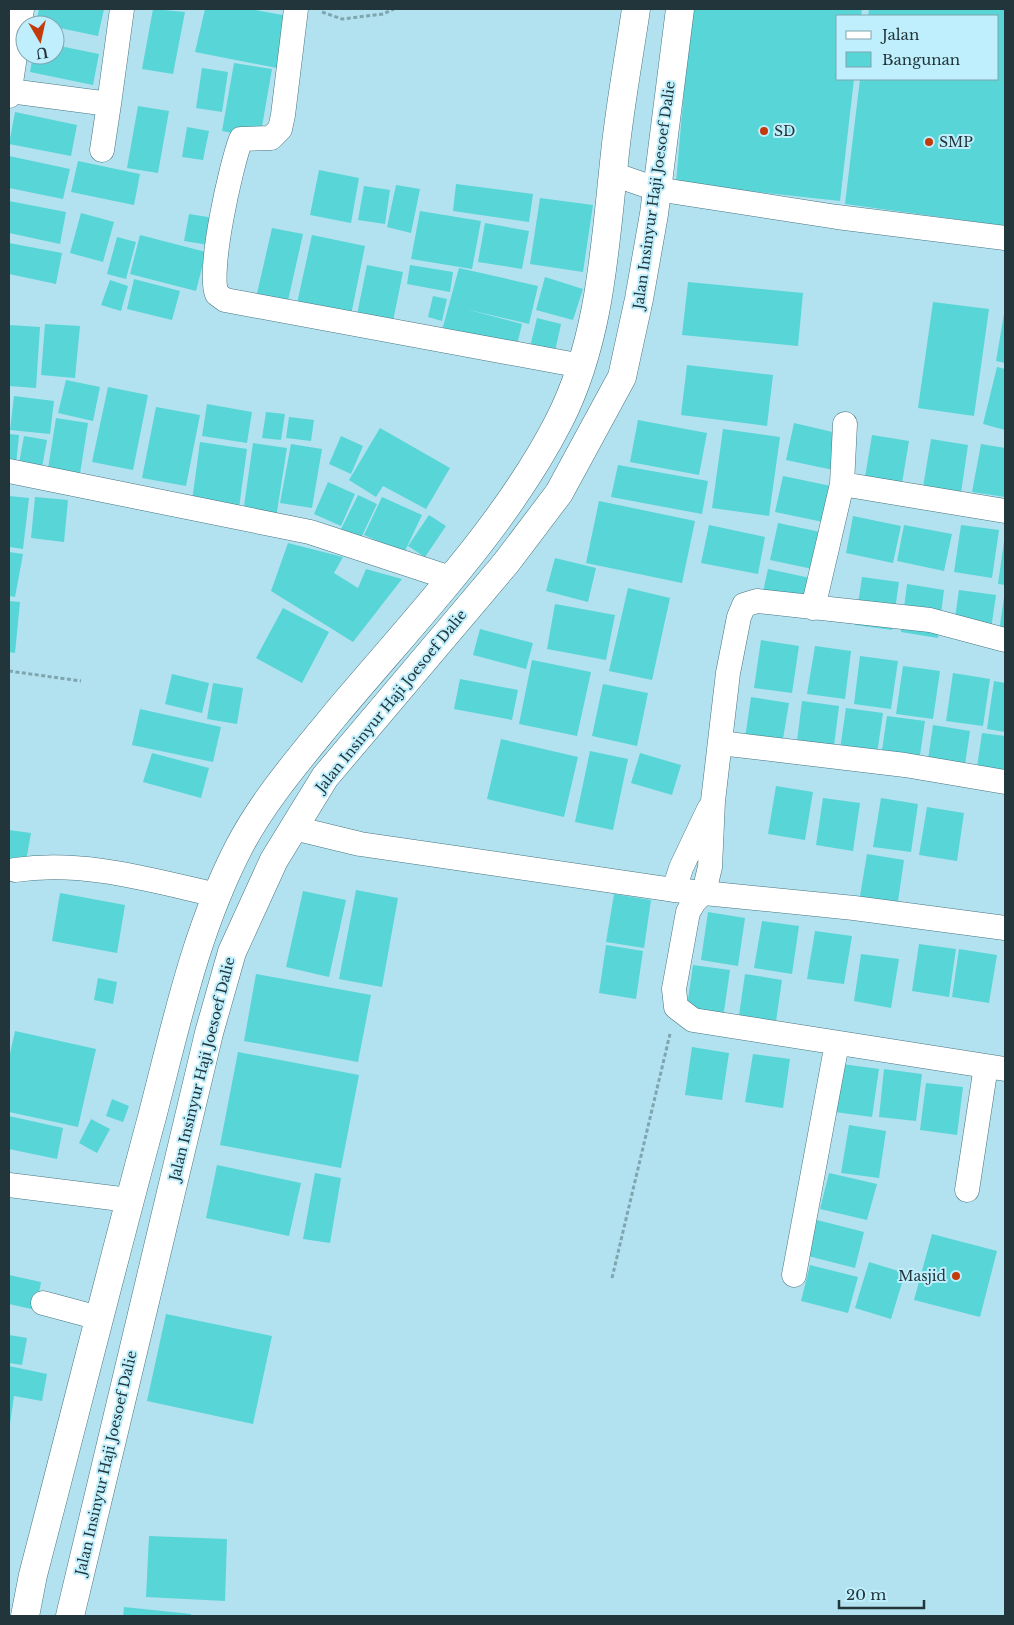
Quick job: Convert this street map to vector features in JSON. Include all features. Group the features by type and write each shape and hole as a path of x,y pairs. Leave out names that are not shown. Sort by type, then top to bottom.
{"main road":[{"path":"25,1616 129,1200 185,988 200,939 217,895 240,845 278,787 299,758 484,536 533,466 560,420 582,366 601,282 613,174 636,9"},
{"name":"Jalan Insinyur Haji Joesoef Dalie","path":"70,1616 209,1033 232,952 274,860 325,777 512,556 559,493 596,429 622,377 640,299 680,9"}],"street":[{"path":"22,9 9,93 108,104"},
{"path":"102,150 122,9"},
{"path":"296,9 288,83 280,129 271,138 241,139 232,168 216,253 217,294 225,300 582,366"},
{"path":"613,174 656,189 837,217 1005,238"},
{"path":"813,608 842,484 845,424"},
{"path":"9,471 310,532 450,578"},
{"path":"842,484 1005,511"},
{"path":"967,1190 996,1068 693,1020 676,1007 674,989 688,912 694,902 704,892 710,867 713,801 728,673 739,617 744,605 757,601 930,620 1005,640"},
{"path":"720,742 886,762 1005,782"},
{"path":"674,890 681,868 713,801"},
{"path":"294,828 360,844 674,890 854,908 1005,928"},
{"path":"15,870 40,866 98,869 217,895"},
{"path":"794,1275 837,1042"},
{"path":"9,1185 129,1200"},
{"path":"43,1303 99,1318"}],"path":[{"path":"319,11 342,19 383,14 394,9"},
{"path":"9,671 81,681"},
{"path":"612,1278 676,1007"}],"building":[{"path":"39,9 104,9 98,36 65,29 65,15 38,15"},
{"path":"153,9 185,12 173,74 142,69"},
{"path":"205,9 250,9 288,16 277,68 195,52"},
{"name":"SD","path":"691,9 862,9 861,15 836,15 836,80 854,80 840,201 676,183"},
{"name":"SMP","path":"869,9 1005,9 1005,226 845,204 860,80 999,80 999,15 868,15"},
{"path":"65,47 99,54 93,85 30,72 31,65 65,65"},
{"path":"234,63 272,69 260,138 222,131"},
{"path":"202,68 228,72 222,112 196,108"},
{"path":"138,106 169,111 158,173 127,168"},
{"path":"15,112 77,125 71,156 9,144"},
{"path":"187,127 209,131 203,160 182,157"},
{"path":"9,156 70,169 63,199 9,188"},
{"path":"78,161 140,174 134,205 71,192"},
{"path":"319,170 359,178 351,223 310,215"},
{"path":"456,184 533,194 529,222 453,211"},
{"path":"396,185 420,189 411,233 387,227"},
{"path":"364,186 390,190 385,224 358,220"},
{"path":"540,198 593,205 583,272 530,264"},
{"path":"9,201 66,212 60,244 9,233"},
{"path":"420,211 481,221 472,269 411,259"},
{"path":"81,213 114,222 103,262 70,253"},
{"path":"189,214 214,218 209,245 184,241"},
{"path":"485,223 529,231 522,269 478,262"},
{"path":"272,228 303,234 287,305 256,298"},
{"path":"140,235 206,252 196,291 130,274"},
{"path":"312,235 365,246 350,320 296,308"},
{"path":"117,237 136,242 126,279 107,274"},
{"path":"9,243 62,253 56,284 9,274"},
{"path":"367,265 403,272 392,326 356,320"},
{"path":"410,265 453,272 450,292 407,284"},
{"path":"459,268 538,286 529,324 465,309 522,324 515,353 441,334"},
{"path":"545,277 583,289 573,320 536,310"},
{"path":"134,279 180,291 172,320 127,309"},
{"path":"110,280 128,286 121,311 101,305"},
{"path":"688,282 803,293 798,346 682,335"},
{"path":"433,296 447,299 442,321 428,317"},
{"path":"933,302 989,309 974,416 918,408"},
{"path":"1005,314 1005,363 996,361"},
{"path":"537,318 561,324 554,356 529,351"},
{"path":"45,324 80,326 75,378 41,375"},
{"path":"9,325 40,327 36,388 9,386"},
{"path":"687,365 773,375 767,426 681,415"},
{"path":"997,367 1005,369 1005,430 983,424"},
{"path":"66,380 100,387 93,421 58,413"},
{"path":"108,387 148,395 133,470 92,462"},
{"path":"14,396 54,401 50,434 10,430"},
{"path":"207,404 252,412 247,443 202,436"},
{"path":"156,407 200,415 186,486 142,478"},
{"path":"266,412 285,414 281,440 262,438"},
{"path":"289,417 314,420 311,441 286,438"},
{"path":"56,418 88,423 79,480 47,475"},
{"path":"638,420 707,433 699,475 630,462"},
{"path":"794,423 841,434 833,470 786,460"},
{"path":"380,428 450,468 426,509 383,486 376,497 349,480"},
{"path":"723,429 780,437 769,516 712,508"},
{"path":"9,434 19,435 16,465 9,464"},
{"path":"872,435 909,441 901,489 864,483"},
{"path":"24,436 47,440 41,473 18,469"},
{"path":"341,436 363,446 351,474 329,464"},
{"path":"931,439 968,445 961,493 923,487"},
{"path":"200,442 247,449 239,508 192,501"},
{"path":"253,443 287,448 276,518 243,513"},
{"path":"291,444 322,449 312,508 280,503"},
{"path":"981,444 1005,448 1005,497 972,492"},
{"path":"618,465 708,481 702,514 611,497"},
{"path":"783,476 831,486 823,522 775,512"},
{"path":"328,482 355,494 341,526 314,514"},
{"path":"358,495 377,504 361,538 341,529"},
{"path":"9,496 29,498 23,549 9,547"},
{"path":"35,497 68,500 64,542 31,538"},
{"path":"382,497 422,515 404,553 364,535"},
{"path":"599,501 695,521 682,583 586,563"},
{"path":"429,515 446,526 425,557 408,546"},
{"path":"853,516 901,526 893,563 846,553"},
{"path":"778,523 825,533 817,570 770,560"},
{"path":"709,525 765,537 758,574 701,563"},
{"path":"904,525 952,534 944,571 897,561"},
{"path":"961,525 999,530 992,578 954,572"},
{"path":"1005,541 1005,585 998,584"},
{"path":"288,543 343,557 334,573 358,588 366,569 402,579 353,642 271,591"},
{"path":"9,552 23,554 15,597 9,596"},
{"path":"555,558 596,568 588,602 546,591"},
{"path":"768,569 815,579 808,616 760,605"},
{"path":"862,577 899,582 892,630 855,625"},
{"path":"907,584 944,590 938,638 901,632"},
{"path":"628,588 670,598 652,680 609,671"},
{"path":"959,590 996,595 989,643 952,638"},
{"path":"1005,597 1005,640 998,639"},
{"path":"9,601 20,602 15,653 9,652"},
{"path":"555,604 615,615 606,660 547,649"},
{"path":"283,608 329,632 302,683 256,658"},
{"path":"480,629 533,643 526,669 473,655"},
{"path":"761,640 799,646 792,693 754,688"},
{"path":"815,646 851,651 845,699 807,694"},
{"path":"860,656 898,661 891,709 854,704"},
{"path":"532,660 591,672 577,736 519,724"},
{"path":"903,666 940,671 933,719 896,714"},
{"path":"953,673 990,679 983,726 946,721"},
{"path":"172,674 209,683 202,713 165,704"},
{"path":"460,679 518,690 512,720 454,709"},
{"path":"994,681 1005,683 1005,732 987,729"},
{"path":"213,683 243,688 237,724 207,719"},
{"path":"603,684 648,693 637,746 592,736"},
{"path":"751,697 789,703 781,751 744,745"},
{"path":"802,701 839,706 833,754 796,749"},
{"path":"846,708 883,713 876,761 839,756"},
{"path":"140,709 221,727 213,762 132,745"},
{"path":"887,716 925,721 918,769 880,764"},
{"path":"933,725 970,731 963,778 926,773"},
{"path":"982,733 1005,736 1005,785 975,781"},
{"path":"501,739 578,757 564,817 487,799"},
{"path":"590,751 628,759 613,830 575,822"},
{"path":"152,753 209,768 201,798 143,782"},
{"path":"640,753 681,765 672,795 631,783"},
{"path":"776,786 813,792 805,840 768,834"},
{"path":"823,798 860,803 853,851 816,845"},
{"path":"881,798 918,804 911,852 873,847"},
{"path":"927,807 964,813 957,861 919,855"},
{"path":"9,830 31,833 25,867 9,865"},
{"path":"867,854 904,860 897,908 859,902"},
{"path":"356,890 398,898 382,987 339,979"},
{"path":"303,891 346,900 329,977 286,967"},
{"path":"60,893 125,905 117,953 52,941"},
{"path":"614,894 651,900 644,948 606,942"},
{"path":"708,912 745,918 738,966 701,960"},
{"path":"762,921 799,926 792,974 754,968"},
{"path":"815,931 852,936 844,984 807,979"},
{"path":"919,944 956,949 949,997 912,991"},
{"path":"606,945 643,951 636,999 599,993"},
{"path":"959,949 997,955 989,1003 952,997"},
{"path":"861,954 899,959 891,1008 854,1001"},
{"path":"693,965 730,970 723,1018 686,1013"},
{"path":"256,974 371,995 358,1062 244,1041"},
{"path":"745,974 782,980 775,1028 738,1022"},
{"path":"98,978 117,982 113,1004 94,1000"},
{"path":"15,1031 96,1049 78,1127 9,1112 9,1058"},
{"path":"692,1047 729,1053 722,1100 685,1095"},
{"path":"238,1052 359,1075 341,1168 220,1145"},
{"path":"753,1054 790,1059 783,1108 745,1102"},
{"path":"842,1064 879,1069 872,1117 835,1112"},
{"path":"884,1069 922,1074 916,1121 879,1117"},
{"path":"926,1083 963,1087 957,1135 920,1130"},
{"path":"112,1099 129,1106 123,1122 106,1116"},
{"path":"9,1116 63,1128 57,1159 9,1149"},
{"path":"91,1119 110,1129 97,1153 79,1143"},
{"path":"849,1125 886,1131 879,1178 841,1173"},
{"path":"217,1165 301,1183 289,1236 206,1218"},
{"path":"315,1173 341,1178 330,1243 303,1239"},
{"path":"829,1173 877,1184 867,1220 820,1209"},
{"path":"817,1220 864,1232 855,1268 808,1256"},
{"name":"Masjid","path":"932,1234 997,1251 980,1317 914,1300"},
{"path":"869,1262 905,1273 891,1319 855,1308"},
{"path":"810,1265 858,1277 848,1313 801,1301"},
{"path":"9,1275 41,1282 36,1310 9,1304"},
{"path":"166,1314 272,1336 253,1424 147,1401"},
{"path":"9,1335 27,1338 22,1365 9,1363"},
{"path":"9,1366 47,1374 42,1401 14,1396 10,1424"},
{"path":"149,1536 227,1539 225,1601 146,1597"},
{"path":"124,1607 191,1614 191,1616 123,1616"}],"place":[{"name":"SD","path":"764,131"},
{"name":"SMP","path":"929,142"},
{"name":"Masjid","path":"956,1276"}]}
